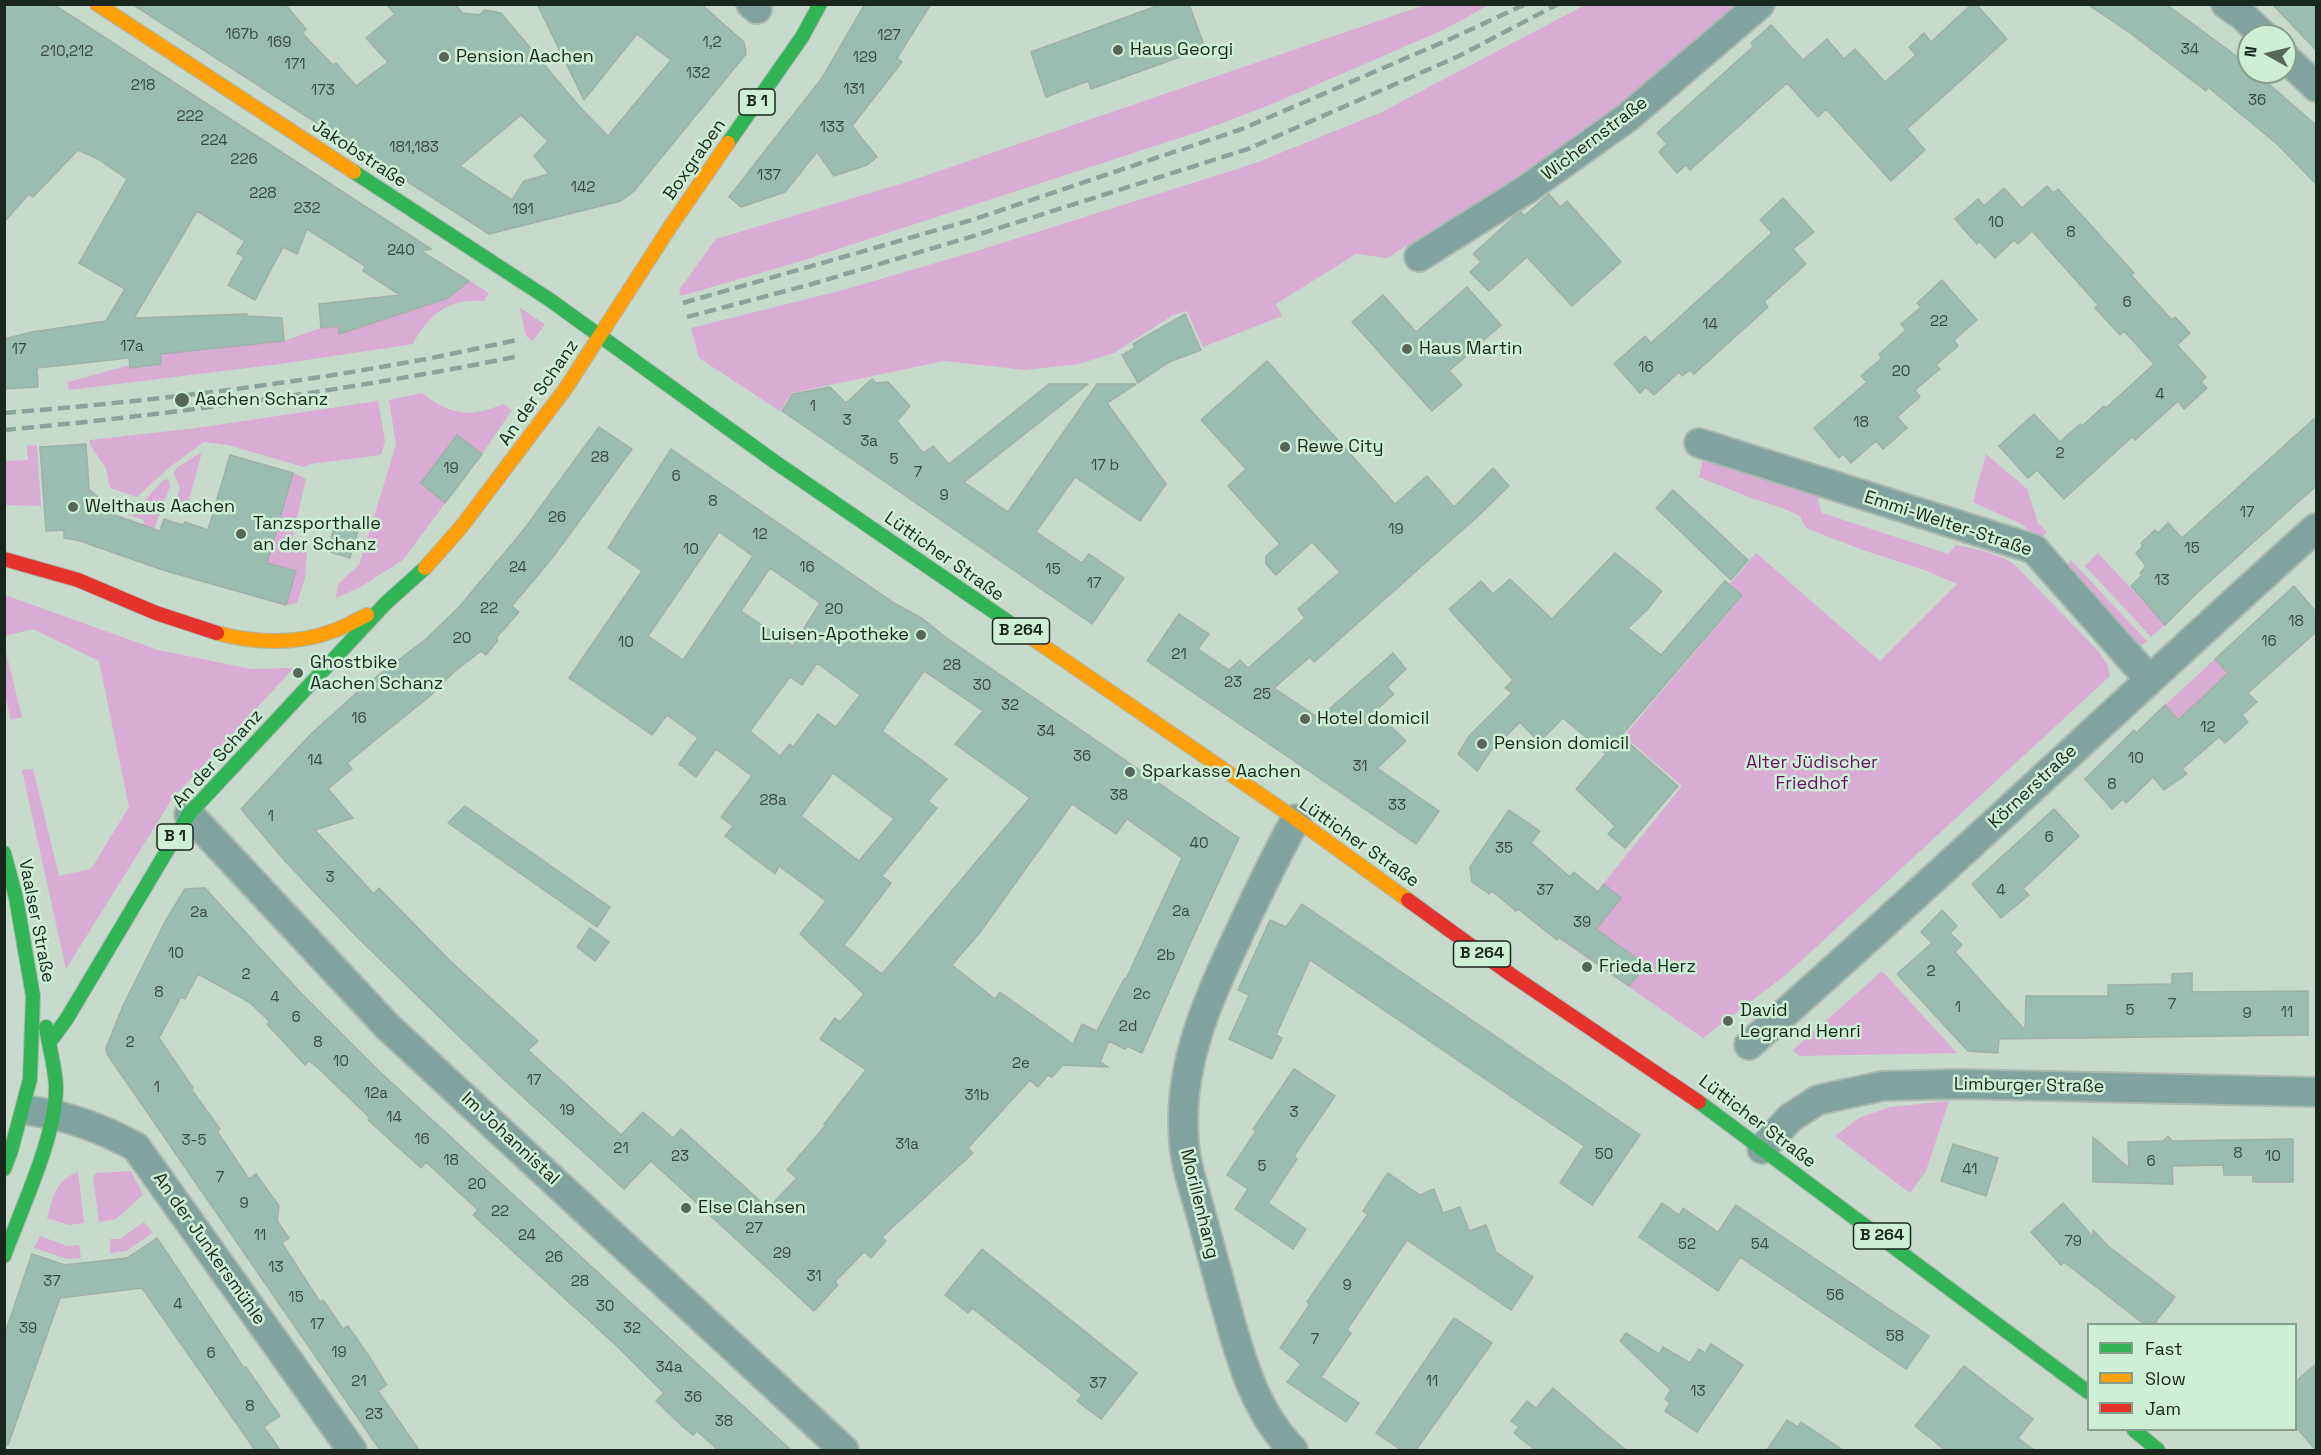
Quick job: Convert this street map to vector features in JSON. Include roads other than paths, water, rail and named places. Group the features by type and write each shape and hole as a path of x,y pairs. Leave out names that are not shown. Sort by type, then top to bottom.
{"main road":[{"name":"Jakobstraße","path":"98,4 550,300 600,336"},
{"name":"Boxgraben","path":"600,336 670,227 802,37 820,4"},
{"name":"An der Schanz","path":"49,1043 66,1020 189,814 386,603 426,567 462,526 541,424 600,336"},
{"name":"Lütticher Straße","path":"600,336 775,462 1296,819 1510,974 1695,1098 2087,1391"},
{"name":"An der Schanz","path":"4,559 86,583 139,607 181,622 228,636 251,640 282,643 308,640 354,623 386,603"},
{"name":"Vaalser Straße","path":"4,853 16,898 33,996 30,1078 4,1169"},
{"name":"Vaalser Straße","path":"4,1256 44,1148 54,1114 56,1085 49,1043 42,1004 33,996"},
{"name":"An der Schanz","path":"56,1085 63,1052 66,1020"},
{"path":"32,1046 49,1043"},
{"path":"2135,1431 2158,1450"}],"street":[{"name":"Wichernstraße","path":"1419,257 1527,189 1628,117 1760,4"},
{"path":"2226,4 2251,24"},
{"path":"2297,69 2316,87"},
{"name":"Emmi-Welter-Straße","path":"1699,443 2034,549 2149,679"},
{"name":"Körnerstraße","path":"1749,1045 1866,942 2149,679 2316,528"},
{"name":"Im Johannistal","path":"189,814 387,1026 844,1450"},
{"name":"Morillenhang","path":"1293,1450 1284,1442 1251,1387 1235,1339 1195,1193 1184,1141 1185,1084 1194,1040 1207,1003 1230,952 1275,855 1296,819"},
{"name":"Limburger Straße","path":"1762,1149 1790,1118 1818,1100 1882,1086 1959,1084 2316,1092"},
{"name":"An der Junkersmühle","path":"22,1109 54,1114 96,1126 136,1147 352,1450"}],"railway":[{"path":"683,303 972,220 1242,129 1526,4"},
{"path":"687,317 812,284 977,235 1248,149 1459,56 1558,4"},
{"path":"4,413 262,386 415,361 517,340"},
{"path":"4,430 263,400 392,380 520,356"}],"place":[{"name":"Haus Georgi","path":"1118,50"},
{"name":"Pension Aachen","path":"444,57"},
{"name":"Haus Martin","path":"1407,349"},
{"name":"Aachen Schanz","path":"182,400"},
{"name":"Rewe City","path":"1285,447"},
{"name":"Welthaus Aachen","path":"73,507"},
{"name":"Tanzsporthalle an der Schanz","path":"241,534"},
{"name":"Luisen-Apotheke","path":"921,635"},
{"name":"Ghostbike Aachen Schanz","path":"298,673"},
{"name":"Hotel domicil","path":"1305,719"},
{"name":"Pension domicil","path":"1482,744"},
{"name":"Sparkasse Aachen","path":"1130,772"},
{"name":"Frieda Herz","path":"1587,967"},
{"name":"David Legrand Henri","path":"1728,1021"},
{"name":"Else Clahsen","path":"686,1208"}],"park label":[{"name":"Alter Jüdischer Friedhof","path":"1812,774"}]}
